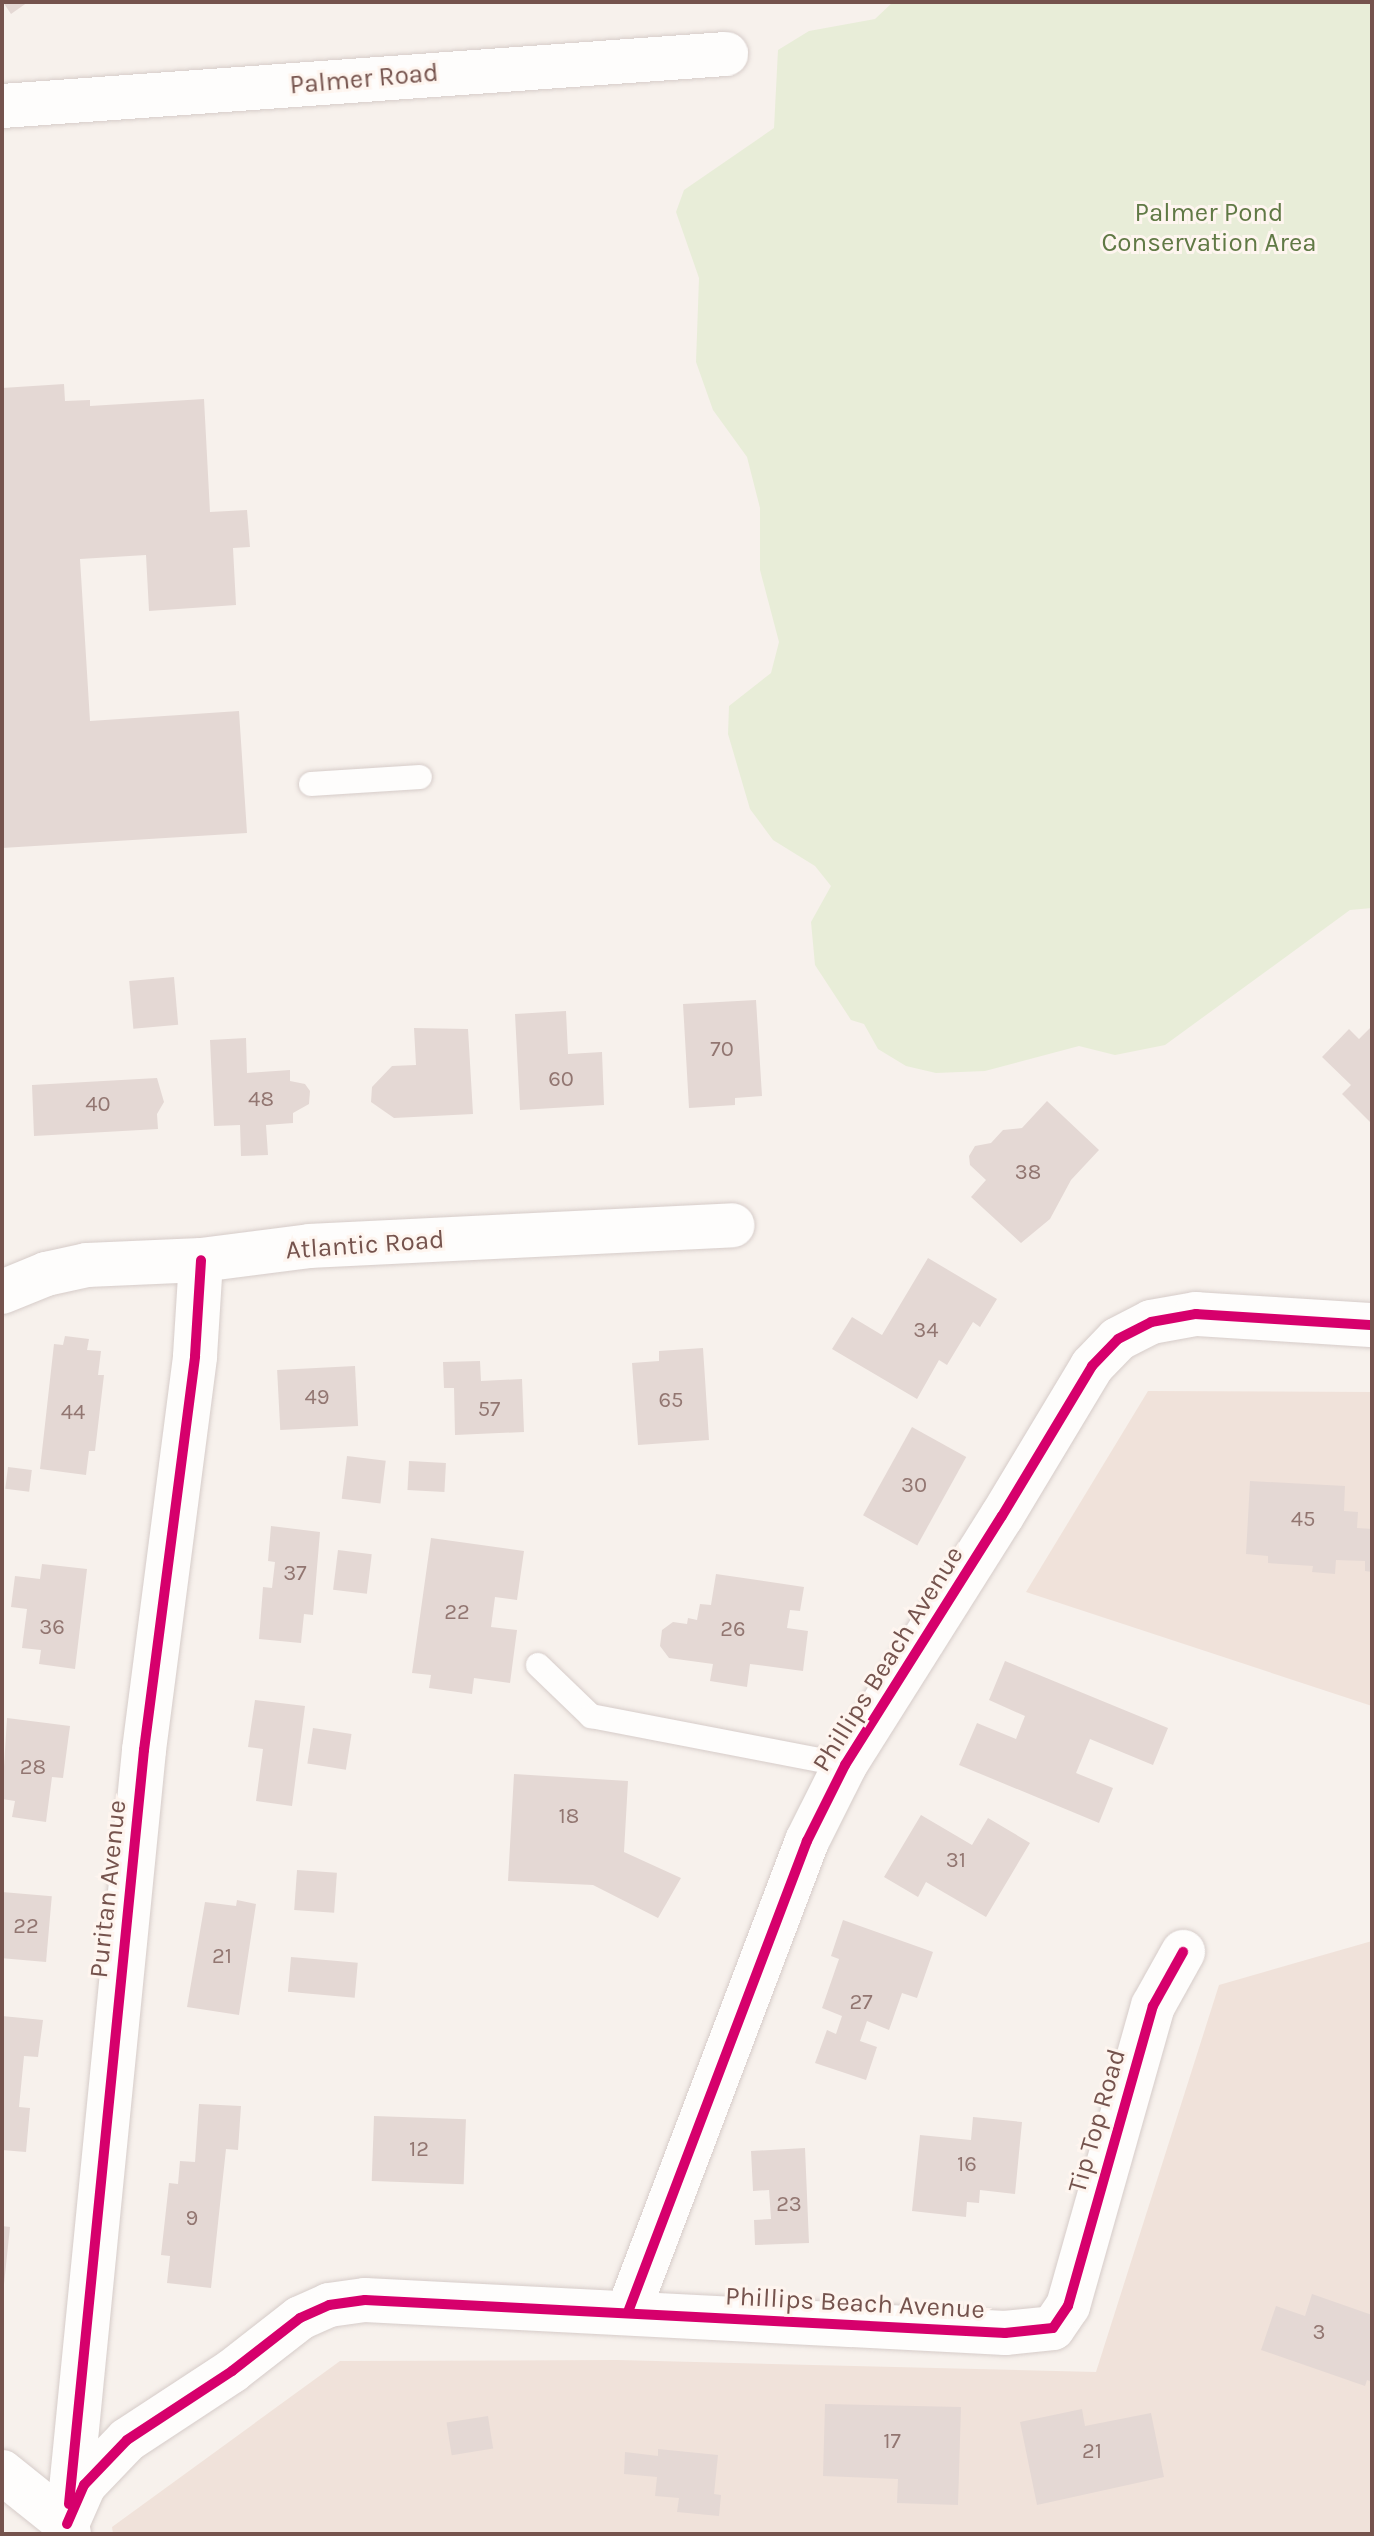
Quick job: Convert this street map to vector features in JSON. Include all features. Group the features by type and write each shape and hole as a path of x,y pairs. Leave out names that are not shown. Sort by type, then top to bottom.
{"street":[{"name":"Palmer Road","path":"2,106 726,54"},
{"name":"Atlantic Road","path":"2,1292 46,1274 87,1265 201,1260 310,1246 732,1225"},
{"name":"Puritan Avenue","path":"68,2529 144,1750 195,1356 201,1260"},
{"name":"Phillips Beach Avenue","path":"628,2312 807,1841 845,1765 1002,1516 1092,1366 1118,1339 1151,1322 1196,1314 1372,1325"},
{"name":"Tip Top Road","path":"1068,2306 1153,2006 1183,1952"},
{"name":"Phillips Beach Avenue","path":"68,2529 84,2485 127,2440 232,2371 300,2318 329,2305 365,2300 1005,2333 1053,2328 1068,2306"},
{"path":"2,2472 68,2529"}],"lane":[{"path":"311,784 420,777"},
{"path":"538,1665 591,1716 845,1765"}],"shaded area":[{"path":"1148,1391 1372,1392 1372,1706 1026,1592"},
{"path":"1372,1941 1372,2534 113,2534 112,2527 340,2361 617,2360 1096,2372 1219,1985"}],"green space":[{"name":"Palmer Pond Conservation Area","path":"893,2 1372,2 1372,908 1350,910 1165,1045 1115,1055 1079,1046 985,1071 936,1073 906,1066 878,1049 864,1024 851,1020 815,965 811,922 831,886 815,866 773,840 750,809 728,734 729,706 771,673 779,642 760,570 760,508 747,457 713,410 696,362 699,278 676,212 684,190 774,128 778,50 809,31 875,19"}],"building":[{"path":"3,2 28,2 11,14"},
{"path":"64,384 65,401 90,400 90,406 204,399 210,512 247,510 250,547 233,548 236,605 149,611 146,555 80,559 90,721 239,711 247,833 2,848 2,388"},
{"path":"174,977 178,1025 133,1029 129,981"},
{"path":"756,1000 762,1096 735,1098 735,1105 689,1108 683,1004"},
{"path":"566,1011 568,1054 602,1052 604,1105 520,1110 515,1014"},
{"path":"1372,1026 1372,1124 1342,1094 1351,1085 1322,1057 1349,1029 1359,1039"},
{"path":"414,1028 468,1029 473,1114 394,1118 371,1102 372,1087 392,1066 416,1065"},
{"path":"246,1038 247,1073 290,1070 290,1081 305,1084 310,1091 309,1104 293,1113 293,1123 266,1125 268,1155 241,1156 240,1125 214,1126 210,1040"},
{"path":"157,1078 164,1102 157,1114 158,1129 34,1136 32,1085"},
{"path":"1047,1101 1099,1150 1071,1180 1050,1219 1021,1243 971,1197 986,1180 970,1165 969,1156 975,1146 991,1143 1003,1130 1022,1128"},
{"path":"928,1258 997,1299 980,1327 973,1322 947,1365 939,1360 917,1399 832,1349 852,1317 882,1335"},
{"path":"65,1336 89,1339 87,1350 101,1351 98,1375 104,1375 95,1451 89,1451 86,1475 40,1469 54,1344 63,1345"},
{"path":"703,1348 709,1440 638,1445 632,1363 659,1361 659,1351"},
{"path":"480,1361 481,1381 522,1379 524,1432 455,1435 454,1388 444,1388 443,1362"},
{"path":"355,1366 358,1426 280,1430 277,1370"},
{"path":"912,1427 966,1457 917,1545 863,1515"},
{"path":"347,1456 386,1461 380,1503 342,1499"},
{"path":"409,1461 446,1463 444,1492 407,1490"},
{"path":"8,1467 32,1470 29,1492 5,1489"},
{"path":"1250,1481 1345,1486 1344,1511 1358,1512 1357,1528 1372,1529 1372,1572 1365,1571 1365,1561 1336,1560 1335,1574 1312,1572 1313,1566 1268,1563 1268,1556 1246,1554"},
{"path":"271,1526 320,1532 313,1615 304,1614 301,1643 259,1639 263,1587 272,1588 275,1562 268,1561"},
{"path":"431,1538 524,1551 517,1600 495,1597 491,1627 517,1630 510,1683 474,1678 472,1694 429,1688 431,1675 412,1673"},
{"path":"338,1550 372,1554 367,1594 333,1590"},
{"path":"42,1564 87,1569 75,1669 39,1664 41,1650 22,1648 27,1609 11,1607 15,1576 40,1579"},
{"path":"716,1574 804,1587 800,1611 790,1610 787,1628 808,1631 803,1671 750,1664 747,1687 710,1681 713,1664 669,1658 660,1646 662,1630 673,1622 687,1624 688,1618 697,1620 700,1604 711,1605"},
{"path":"1005,1661 1168,1728 1153,1765 1090,1739 1076,1773 1113,1788 1099,1823 959,1765 977,1723 1016,1739 1025,1716 989,1700"},
{"path":"255,1700 305,1706 292,1806 256,1801 263,1749 248,1747"},
{"path":"7,1718 70,1726 63,1778 52,1777 46,1822 12,1817 15,1801 2,1799"},
{"path":"313,1728 352,1734 346,1770 307,1764"},
{"path":"514,1774 628,1781 624,1852 681,1878 658,1918 593,1885 508,1881"},
{"path":"921,1815 972,1845 988,1818 1030,1843 986,1917 926,1882 918,1897 884,1877"},
{"path":"297,1870 337,1873 334,1913 294,1910"},
{"path":"2,1892 52,1896 46,1962 2,1958"},
{"path":"237,1900 256,1904 239,2015 187,2007 205,1902 236,1906"},
{"path":"843,1920 933,1952 917,1998 902,1993 889,2030 867,2021 860,2041 877,2047 866,2080 815,2063 827,2030 836,2034 842,2016 822,2008 839,1959 831,1956"},
{"path":"291,1957 358,1963 355,1998 288,1992"},
{"path":"2,2016 43,2020 38,2057 24,2056 19,2107 30,2108 26,2152 2,2150"},
{"path":"199,2104 241,2106 238,2150 226,2149 211,2288 167,2283 170,2256 161,2255 169,2183 178,2184 180,2161 195,2162"},
{"path":"374,2116 466,2119 464,2184 372,2181"},
{"path":"973,2117 1022,2122 1015,2194 980,2190 979,2203 967,2202 966,2217 912,2211 920,2135 971,2140"},
{"path":"805,2148 809,2243 755,2245 754,2220 771,2219 769,2190 753,2191 751,2151"},
{"path":"2,2226 10,2227 4,2284 2,2284"},
{"path":"1312,2294 1372,2315 1372,2382 1367,2380 1365,2386 1261,2350 1276,2306 1305,2316"},
{"path":"825,2404 961,2407 958,2505 897,2503 898,2479 823,2476"},
{"path":"1082,2409 1085,2426 1151,2413 1164,2477 1037,2505 1020,2422"},
{"path":"488,2416 493,2449 452,2455 447,2423"},
{"path":"658,2449 718,2455 714,2494 721,2495 719,2516 677,2512 679,2498 655,2496 657,2477 624,2474 625,2452 658,2456"}],"cycle path":[{"path":"69,2504 144,1750 195,1356 201,1260"},
{"path":"628,2312 807,1841 845,1765 1002,1516 1092,1366 1118,1339 1151,1322 1196,1314 1372,1325"},
{"path":"67,2524 84,2485 127,2440 232,2371 300,2318 329,2305 365,2300 1005,2333 1053,2328 1068,2306 1153,2006 1183,1952"}]}
